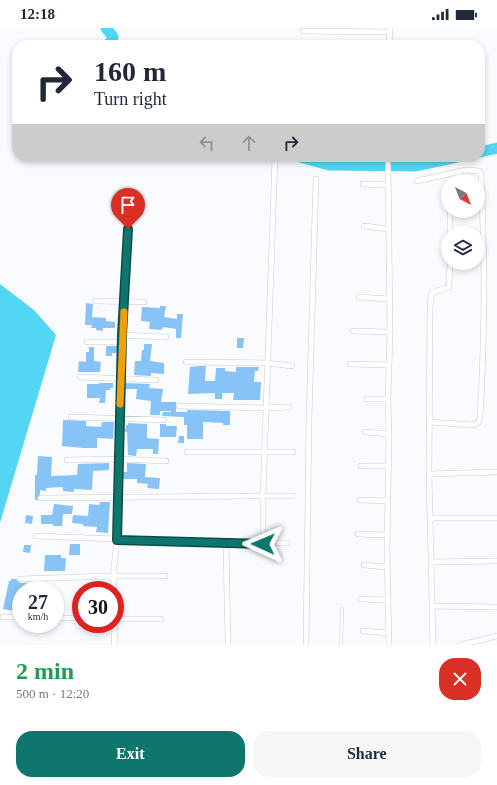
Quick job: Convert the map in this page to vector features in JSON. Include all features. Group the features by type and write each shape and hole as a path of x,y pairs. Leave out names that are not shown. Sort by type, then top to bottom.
{"street":[{"path":"303,31 390,30 389,40"},
{"path":"263,544 267,363 275,162"},
{"path":"388,162 390,332 387,567 389,645"},
{"path":"450,174 466,170 474,170 479,171 480,174"},
{"path":"417,181 441,176"},
{"path":"306,645 309,418 316,179"},
{"path":"363,184 388,185"},
{"path":"429,422 473,426 479,422 482,382 483,218"},
{"path":"364,226 388,229"},
{"path":"113,581 117,540 122,335 128,229"},
{"path":"433,645 429,474 430,309 432,292 449,287 450,270"},
{"path":"359,297 389,299"},
{"path":"96,301 144,302"},
{"path":"353,332 390,332"},
{"path":"122,335 166,337"},
{"path":"87,342 122,342"},
{"path":"186,362 267,363 292,366"},
{"path":"350,364 389,365"},
{"path":"80,377 156,380"},
{"path":"367,400 388,399"},
{"path":"179,406 289,407"},
{"path":"71,417 164,420"},
{"path":"365,432 389,434"},
{"path":"187,452 293,452"},
{"path":"67,460 119,459 166,461"},
{"path":"361,466 388,466"},
{"path":"429,474 497,472"},
{"path":"41,498 292,496"},
{"path":"360,500 388,501"},
{"path":"430,518 497,518"},
{"path":"358,534 387,535"},
{"path":"36,536 117,540 263,544 287,543"},
{"path":"226,543 228,645"},
{"path":"431,562 497,561"},
{"path":"364,565 387,567"},
{"path":"20,578 164,576"},
{"path":"361,599 388,600"},
{"path":"432,606 497,606"},
{"path":"3,617 12,617"},
{"path":"124,619 161,619"},
{"path":"363,631 389,633"},
{"path":"114,645 115,633"},
{"path":"461,645 497,636"}],"lane":[{"path":"341,645 342,609"}],"water":[{"path":"0,284 34,310 56,335 0,523"}],"building":[{"path":"86,303 93,304 92,317 106,318 106,321 115,322 115,328 103,328 103,331 96,330 96,328 91,328 92,325 85,325"},
{"path":"160,306 166,306 164,317 177,319 177,314 183,314 181,338 176,338 176,329 163,327 162,330 149,329 150,322 141,321 142,307 160,308"},
{"path":"237,338 244,338 243,348 237,348"},
{"path":"144,344 152,344 150,361 164,363 164,374 151,373 151,376 134,375 135,361 141,361"},
{"path":"106,346 117,346 117,353 112,353 112,356 106,356"},
{"path":"89,347 94,347 94,361 101,362 100,372 78,372 79,361 86,362 86,352 89,352"},
{"path":"206,366 205,381 215,381 216,368 225,368 225,371 236,372 236,367 259,367 258,371 255,371 254,382 261,382 260,400 233,400 234,393 222,393 222,399 215,399 215,393 188,394 190,367"},
{"path":"113,383 113,388 106,390 105,403 99,403 100,398 87,398 87,384"},
{"path":"125,383 150,384 149,388 163,389 161,402 176,402 176,412 187,412 187,410 230,411 230,425 223,425 223,423 203,422 203,439 187,439 187,425 184,425 184,417 162,416 163,412 171,411 160,411 160,415 150,415 151,401 136,399 137,389 125,389"},
{"path":"63,420 86,421 86,426 101,427 102,422 114,422 113,439 97,438 97,448 62,446"},
{"path":"128,423 147,424 147,438 159,439 158,454 153,454 153,449 137,449 136,456 128,455 127,432 125,432 126,425 128,425"},
{"path":"160,424 166,424 166,426 177,426 176,437 160,437"},
{"path":"179,436 184,436 184,443 178,443"},
{"path":"38,456 52,457 51,476 77,475 78,464 109,463 109,470 93,471 92,490 74,489 74,492 63,491 63,487 46,488 46,491 40,490 40,494 37,498 38,500 35,500 35,475 37,475"},
{"path":"127,463 146,464 145,477 160,478 159,489 147,488 148,484 137,483 137,479 122,479 123,472 127,472"},
{"path":"100,502 110,502 108,533 96,532 97,527 83,526 83,524 72,523 73,515 88,516 89,504 99,505"},
{"path":"54,504 73,506 72,514 63,514 62,526 41,524 41,515 52,515"},
{"path":"26,515 33,516 32,524 25,523"},
{"path":"70,544 80,544 80,555 69,555"},
{"path":"24,545 31,545 30,553 23,552"},
{"path":"45,555 61,555 61,558 66,558 65,571 44,571"},
{"path":"11,579 16,579 18,581 12,581 12,610 3,609 9,581 11,581"}],"waterway":[{"path":"106,28 113,37 112,40"},
{"path":"485,151 497,148"},
{"path":"318,162 329,165 415,166 434,162"}],"slow traffic":[{"path":"120,404 124,312"}],"route":[{"path":"128,229 122,335 117,540 263,544"}]}
